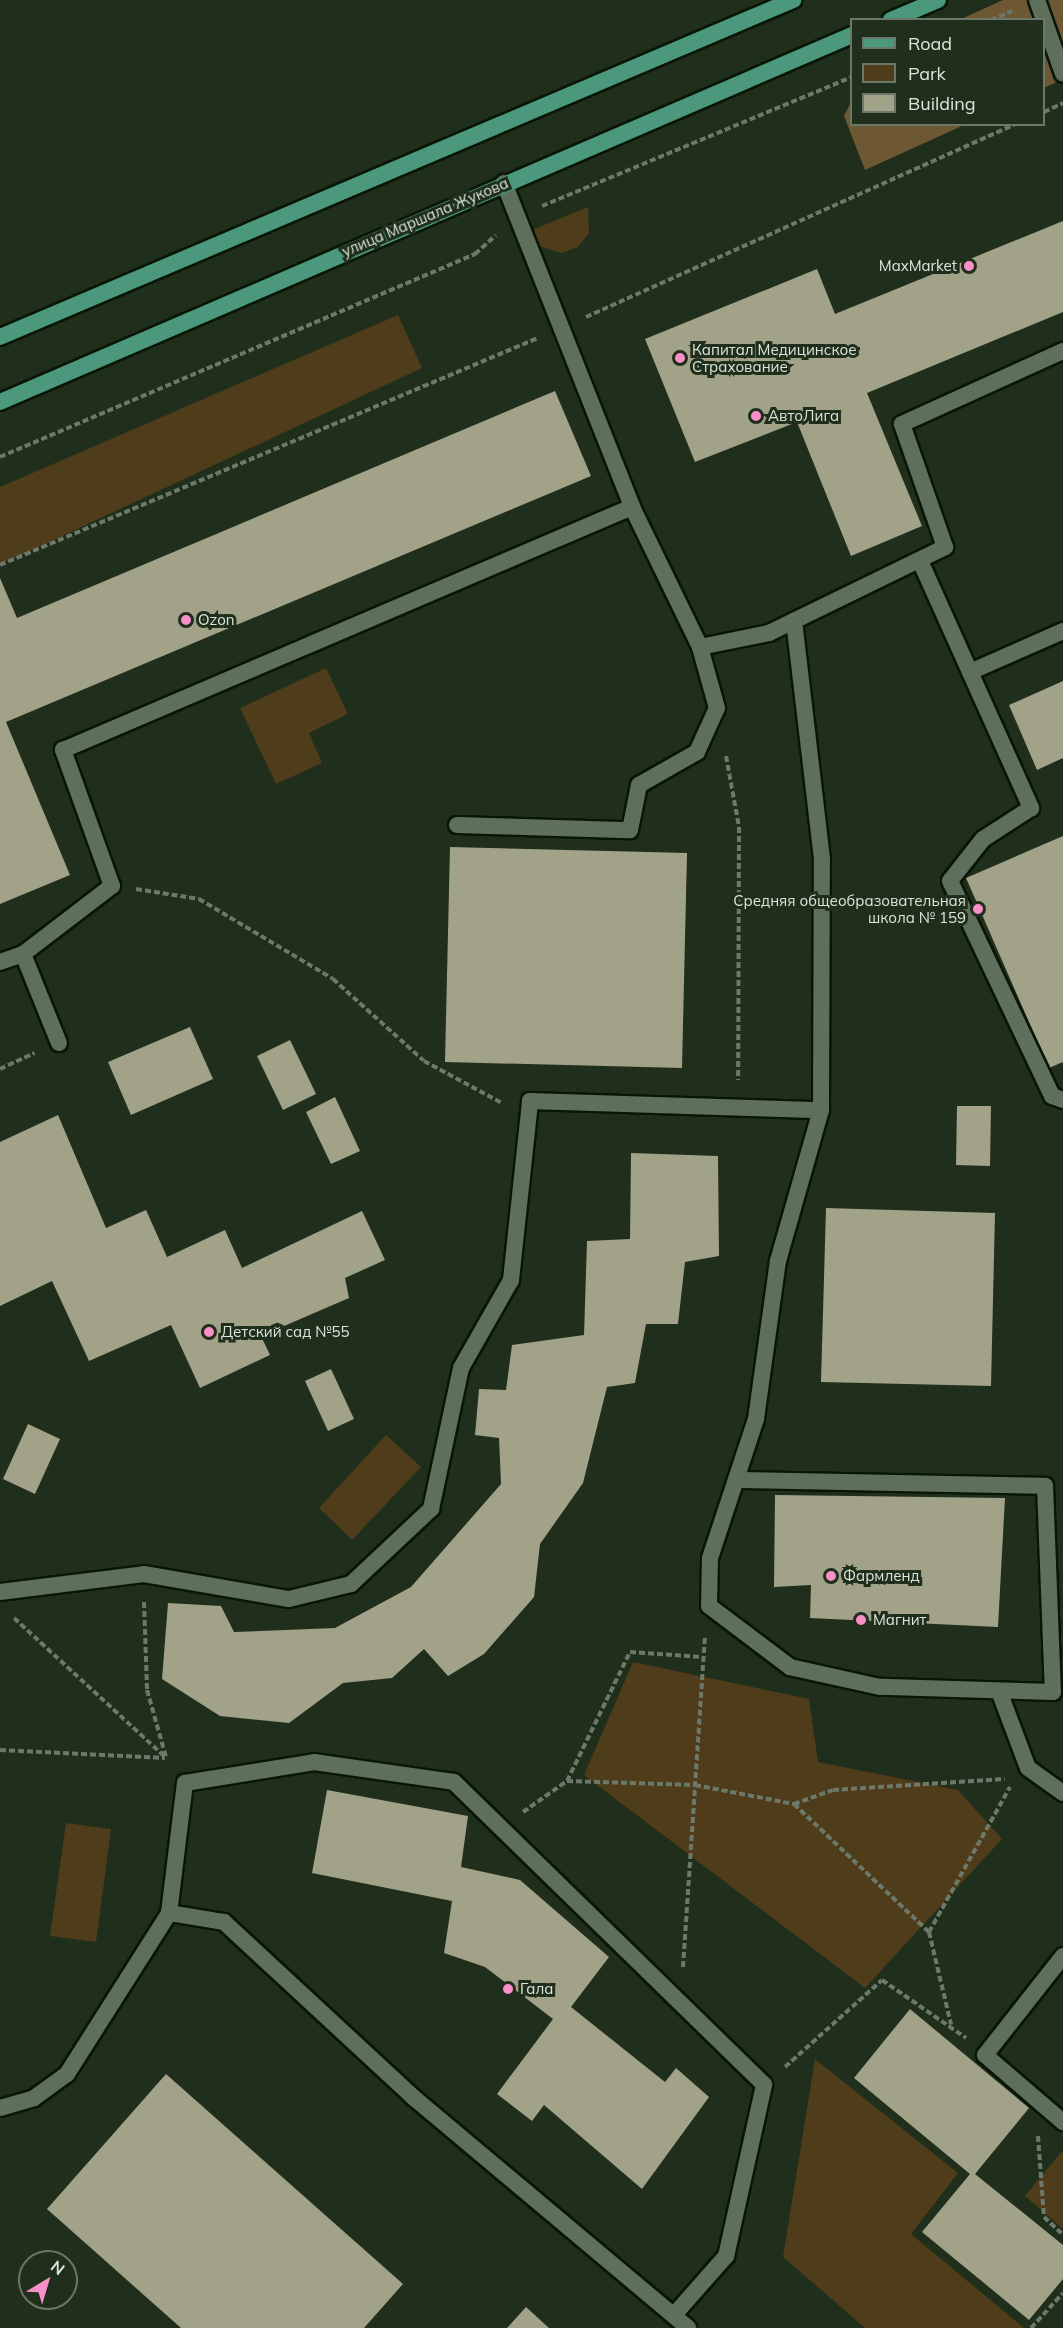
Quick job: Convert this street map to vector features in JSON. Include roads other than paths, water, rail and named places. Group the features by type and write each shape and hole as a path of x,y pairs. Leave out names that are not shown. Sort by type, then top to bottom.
{"main road":[{"path":"0,337 793,0"},
{"path":"896,18 938,0"},
{"name":"улица Маршала Жукова","path":"0,402 850,36"}],"lane":[{"path":"1037,0 1043,18"},
{"path":"1045,23 1063,74"},
{"path":"457,825 630,830 639,785 697,752 717,708 699,647 632,507 504,183"},
{"path":"699,647 769,633 921,563 945,547 902,424 1063,351"},
{"path":"0,962 23,954 112,886 63,750 632,507"},
{"path":"921,563 1031,808 982,839 950,881 1052,1096 1063,1100"},
{"path":"736,1480 1045,1486 1053,1692 880,1687 790,1667 709,1606 710,1558 756,1419 778,1261 821,1110 822,859 794,621"},
{"path":"970,672 1063,631"},
{"path":"23,954 59,1043"},
{"path":"0,1592 144,1574 289,1599 351,1584 431,1509 461,1368 511,1280 530,1101 821,1110"},
{"path":"999,1691 1028,1768 1063,1793"},
{"path":"0,2108 34,2098 67,2074 169,1913 185,1783 314,1762 454,1782 764,2085 726,2256 674,2315"},
{"path":"169,1913 224,1922 413,2097 688,2328"},
{"path":"1063,1956 985,2055 1063,2122"}],"place":[{"name":"MaxMarket","path":"969,266"},
{"name":"Капитал Медицинское Страхование","path":"680,358"},
{"name":"АвтоЛига","path":"756,416"},
{"name":"Ozon","path":"186,620"},
{"name":"Средняя общеобразовательная школа № 159","path":"978,909"},
{"name":"Детский сад №55","path":"209,1332"},
{"name":"Фармленд","path":"831,1576"},
{"name":"Магнит","path":"861,1620"},
{"name":"Гала","path":"508,1989"}]}
